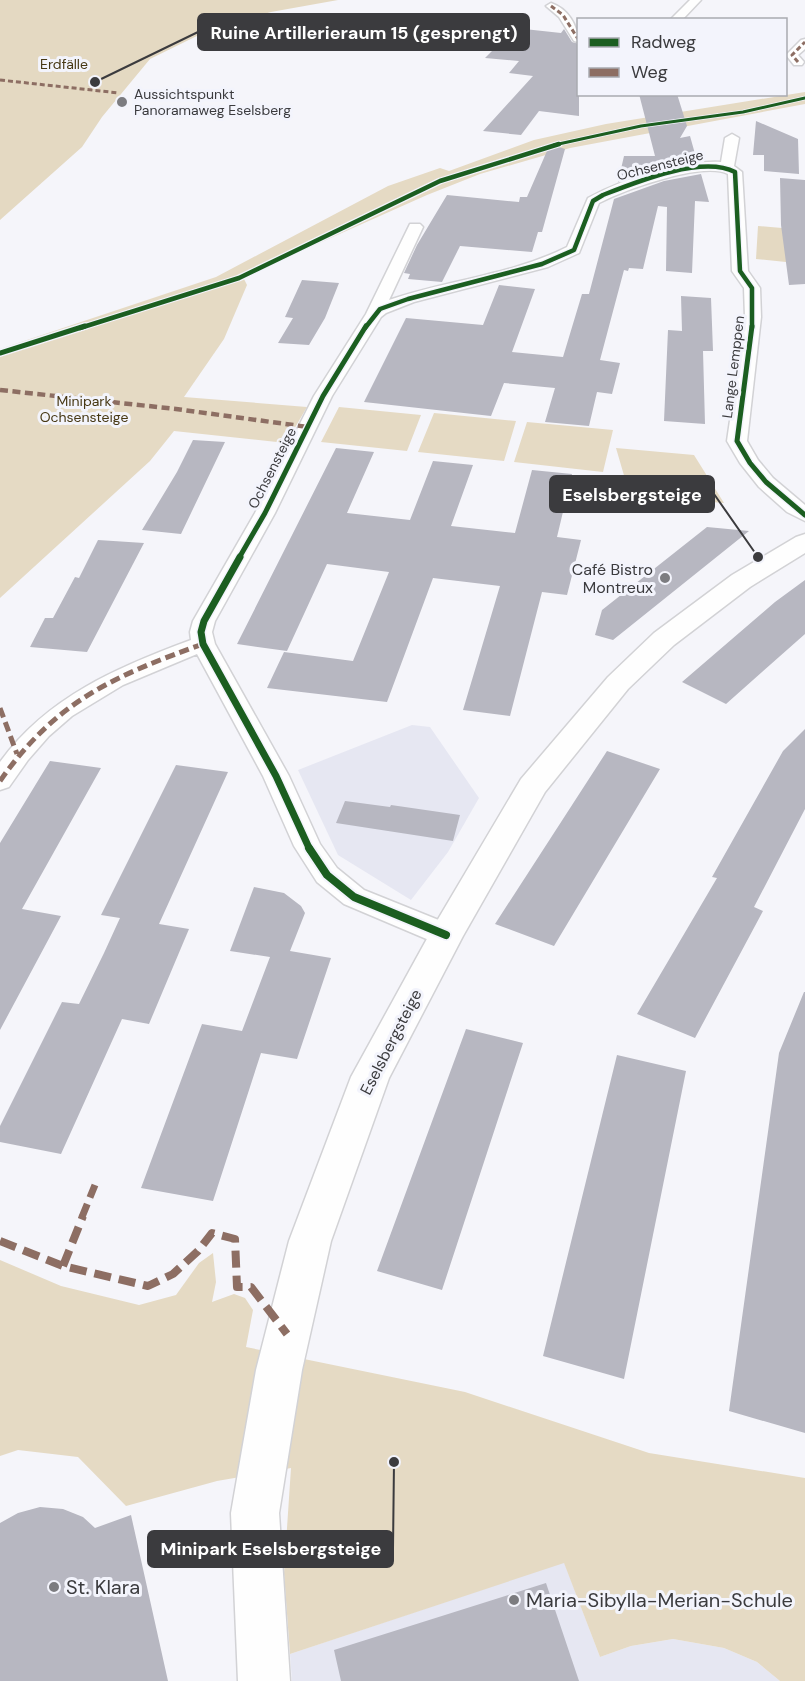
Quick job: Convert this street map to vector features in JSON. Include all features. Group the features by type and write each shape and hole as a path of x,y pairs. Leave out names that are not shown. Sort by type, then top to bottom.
{"street":[{"path":"677,18 696,0"},
{"path":"551,6 563,15 577,36"},
{"path":"798,62 792,55 805,42"},
{"name":"Lange Lemppen","path":"732,138 727,168 735,172 740,271 752,288 753,317 737,441 743,454 767,485 805,515"},
{"name":"Ochsensteige","path":"374,314 380,309 408,299 542,264 574,250 592,201 614,190 699,168 727,168"},
{"name":"Ochsensteige","path":"203,644 201,632 208,614 265,513 323,396 374,314 415,227"},
{"name":"Eselsbergsteige","path":"264,1681 255,1512 279,1370 310,1241 370,1077 446,935 532,786 618,683 664,639 741,580 805,542"},
{"path":"0,781 16,754 32,737 82,698 113,679 156,660 203,644 276,776 308,846 327,875 354,897 446,935"}],"shaded area":[{"path":"412,725 430,727 479,798 448,852 411,900 338,855 298,770"},
{"name":"Maria-Sibylla-Merian-Schule","path":"564,1562 600,1657 631,1646 673,1639 724,1648 757,1662 780,1681 292,1681 290,1654"}],"green space":[{"name":"Erdfälle","path":"0,0 338,0 271,12 207,31 150,59 102,117 82,147 0,220"},
{"name":"Minipark Ochsensteige","path":"805,92 805,104 570,148 480,174 427,195 243,277 247,285 224,339 184,397 307,407 286,443 174,431 150,461 0,598 0,349 216,277 388,186 440,168 449,171 534,140 606,124"},
{"path":"758,226 805,230 805,264 756,259"},
{"path":"339,407 421,415 407,451 321,442"},
{"path":"434,413 516,421 504,461 418,452"},
{"path":"527,422 613,430 603,472 514,462"},
{"path":"616,448 694,455 724,503 630,496"},
{"path":"213,1253 216,1282 212,1302 234,1294 245,1298 253,1310 246,1347 465,1392 649,1453 805,1478 805,1681 780,1681 757,1662 724,1648 673,1639 631,1646 600,1657 564,1563 290,1654 284,1573 291,1468 217,1481 126,1506 78,1457 18,1450 0,1456 0,1260 61,1286 139,1305 176,1295 199,1263"}],"building":[{"path":"515,28 561,33 564,29 572,42 577,43 579,116 539,111 521,135 483,131 533,76 509,73 519,61 485,58"},
{"path":"640,96 678,96 687,126 680,138 690,136 697,161 652,170 618,182 624,156 655,156"},
{"path":"756,121 798,139 799,174 764,171 764,155 753,155"},
{"path":"550,144 565,149 542,232 538,232 532,252 460,246 442,282 408,279 410,274 404,273 417,245 447,195 519,202 520,197 527,197"},
{"path":"701,174 709,202 695,201 692,273 666,271 667,207 658,206 643,269 624,270 600,360 620,363 612,394 597,392 589,426 545,422 555,388 504,383 491,416 364,402 406,318 483,325 499,285 535,289 512,352 563,357 582,294 589,294 614,199 664,181"},
{"path":"780,178 805,180 805,284 789,285 781,225"},
{"path":"302,280 339,283 325,318 309,345 278,343 293,318 285,317"},
{"path":"681,296 711,298 713,351 703,351 705,424 664,421 668,330 682,331"},
{"path":"193,440 225,442 181,534 142,530 177,472"},
{"path":"336,448 374,452 347,513 410,520 433,461 473,465 451,526 515,533 532,470 572,474 557,537 581,540 567,595 542,592 510,716 463,710 500,586 433,578 387,702 267,688 284,652 353,661 389,572 327,564 287,651 237,644"},
{"path":"707,527 749,531 613,640 595,635 602,610"},
{"path":"98,540 144,543 87,652 30,647 45,618 53,618 75,577 79,578"},
{"path":"805,580 805,634 726,704 682,682 775,602"},
{"path":"805,729 805,809 754,907 763,911 695,1038 637,1014 717,878 712,877 783,751"},
{"path":"607,751 660,769 554,946 495,924"},
{"path":"50,761 101,768 22,909 61,916 0,1030 0,843"},
{"path":"176,765 228,772 159,924 189,929 149,1024 122,1019 61,1154 0,1142 0,1126 62,1002 79,1004 104,953 120,918 101,915"},
{"path":"345,801 460,815 453,841 336,823"},
{"path":"254,887 284,893 301,906 305,913 290,951 331,958 297,1059 261,1053 213,1201 141,1188 202,1024 242,1031 270,957 230,951"},
{"path":"804,992 805,1433 729,1411 779,1053"},
{"path":"466,1029 523,1043 442,1290 377,1271"},
{"path":"617,1055 686,1071 624,1379 543,1356"},
{"path":"40,1507 63,1509 83,1517 95,1528 131,1515 168,1681 0,1681 0,1523 18,1513"},
{"path":"546,1583 579,1681 341,1681 334,1650"}],"marked path":[{"path":"551,6 563,15 577,37"},
{"path":"798,62 792,55 805,42"},
{"path":"0,80 119,93"},
{"path":"0,390 176,409 308,427"},
{"path":"0,781 19,754 40,731 88,694 143,667 203,644"},
{"path":"0,708 17,754"},
{"path":"63,1266 95,1185"},
{"path":"0,1241 63,1266 148,1286 173,1274 198,1251 212,1233 235,1239 237,1287 251,1287 287,1334"}],"cycle path":[{"path":"0,353 239,278 440,181 565,142 641,126 743,112 805,98"},
{"path":"446,935 354,897 327,875 308,846 276,776 203,644 201,632 204,621 265,513 323,396 374,314 380,309 408,299 542,264 574,250 593,201 603,195 653,178 690,169 718,166 729,169 735,172 740,271 752,288 753,317 737,441 757,473 785,500 805,515"}],"place":[{"name":"Ruine Artillerieraum 15 (gesprengt)","path":"95,82"},
{"name":"Aussichtspunkt Panoramaweg Eselsberg","path":"122,102"},
{"name":"Eselsbergsteige","path":"758,557"},
{"name":"Café Bistro Montreux","path":"665,578"},
{"name":"Minipark Eselsbergsteige","path":"394,1462"},
{"name":"St. Klara","path":"54,1587"},
{"name":"Maria-Sibylla-Merian-Schule","path":"514,1600"}]}
